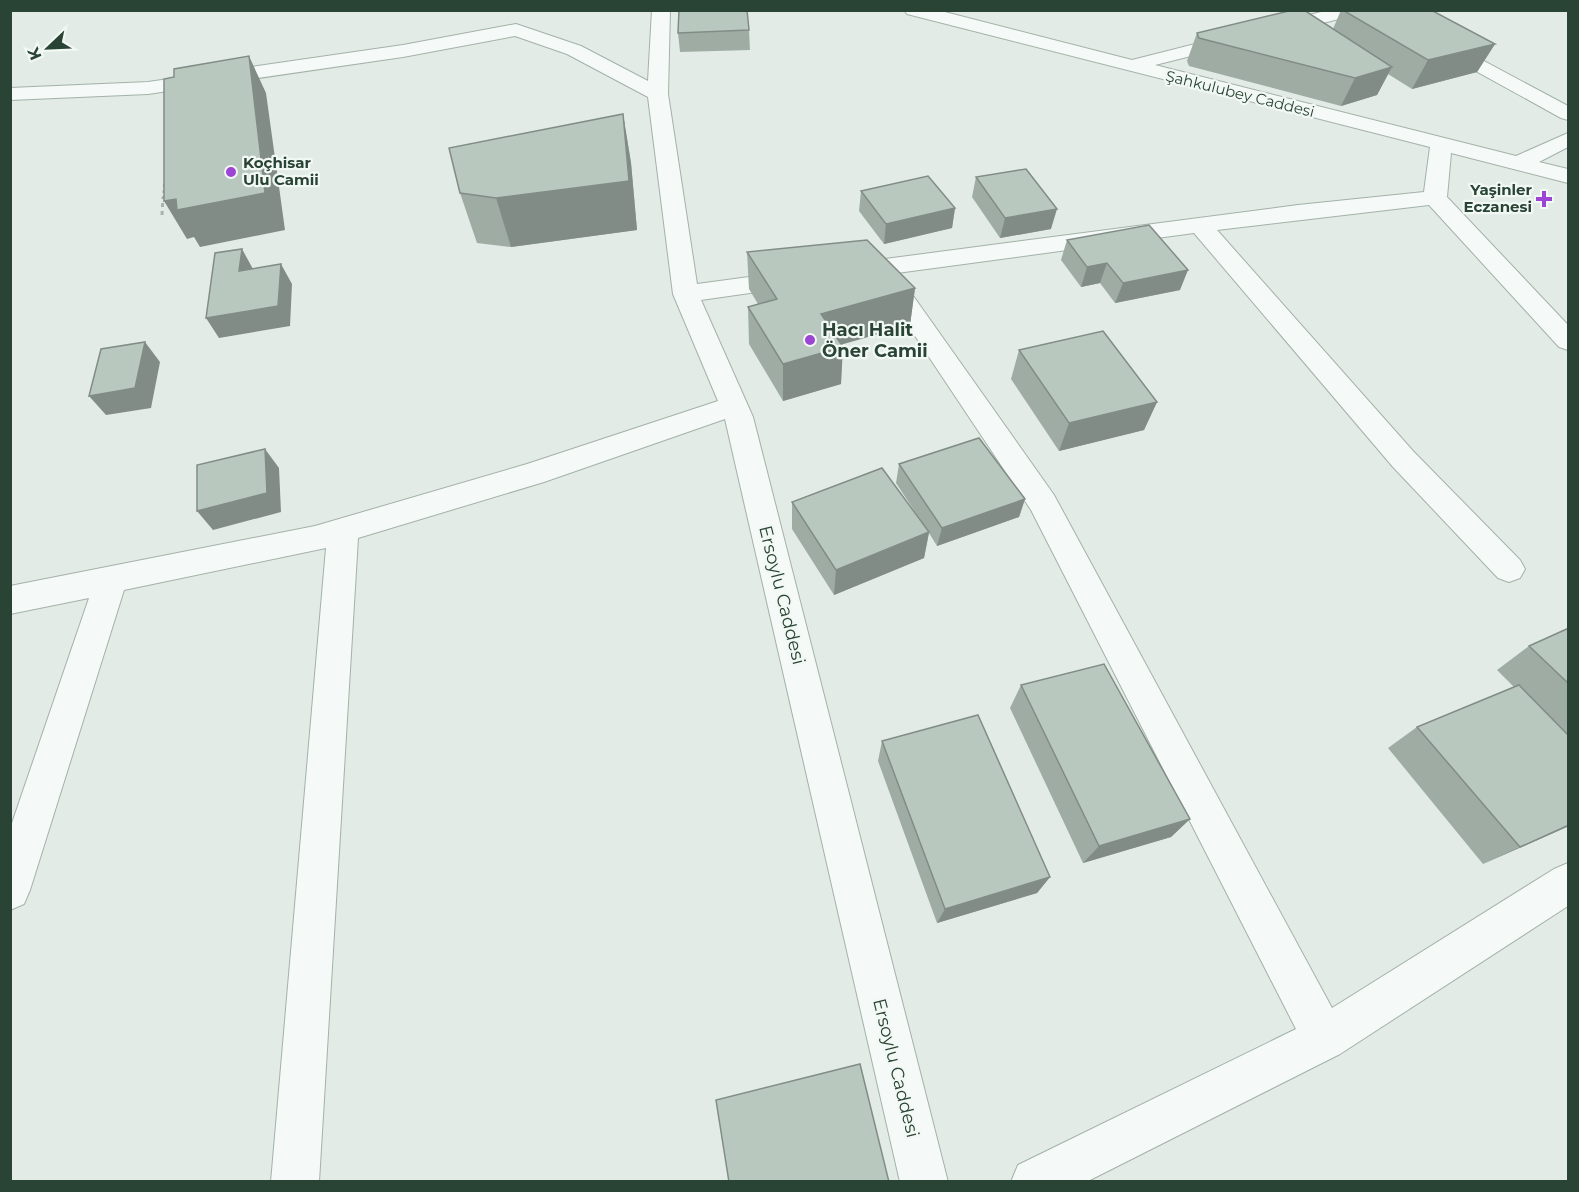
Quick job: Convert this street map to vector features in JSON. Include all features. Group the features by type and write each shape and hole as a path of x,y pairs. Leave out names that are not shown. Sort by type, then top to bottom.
{"street":[{"name":"Ersoylu Caddesi","path":"661,10 658,94 686,294 742,429 924,1182"},
{"name":"Şahkulubey Caddesi","path":"913,10 1569,176"},
{"path":"1130,66 1353,10"},
{"path":"10,94 148,88 402,51 516,30 574,50 658,94"},
{"path":"1426,36 1569,114"},
{"path":"1517,164 1569,139"},
{"path":"1441,145 1435,198 1569,341"},
{"path":"686,294 1200,225 1435,198"},
{"path":"1200,225 1403,459 1509,569"},
{"path":"881,267 1043,503 1324,1038"},
{"path":"10,600 315,539 533,474 734,406"},
{"path":"295,1182 343,531"},
{"path":"10,890 111,580"},
{"path":"1035,1182 1324,1038 1569,883"}],"path":[{"path":"162,215 164,180"}],"building":[{"path":"679,10 747,10 749,30 678,33"},
{"path":"1293,10 1304,10 1392,67 1355,78 1199,38 1197,33"},
{"path":"1346,10 1431,10 1495,44 1428,60"},
{"path":"249,56 265,193 177,210 176,199 164,201 164,79 174,77 174,69"},
{"path":"623,114 629,181 496,198 460,193 449,148"},
{"path":"1026,169 1057,209 1005,218 976,177"},
{"path":"928,176 955,208 886,224 861,191"},
{"path":"1149,225 1188,270 1123,283 1107,263 1087,267 1067,240"},
{"path":"867,240 915,288 821,314 843,347 783,364 748,307 777,299 747,252"},
{"path":"242,249 239,271 281,264 278,306 206,318 215,253"},
{"path":"1103,331 1157,402 1069,423 1019,350"},
{"path":"145,342 135,388 89,396 101,349"},
{"path":"979,438 1025,499 942,528 899,464"},
{"path":"265,449 267,493 197,511 197,465"},
{"path":"882,468 929,532 836,570 792,502"},
{"path":"1569,628 1569,684 1529,646"},
{"path":"1104,664 1190,819 1099,846 1021,685"},
{"path":"1519,685 1569,736 1569,825 1520,847 1417,727"},
{"path":"978,715 1050,877 945,909 882,741"},
{"path":"860,1064 889,1182 729,1182 716,1100"}],"place":[{"name":"Koçhisar Ulu Camii","path":"231,172"},
{"name":"Yaşinler Eczanesi","path":"1544,199"},
{"name":"Hacı Halit Öner Camii","path":"810,340"}]}
